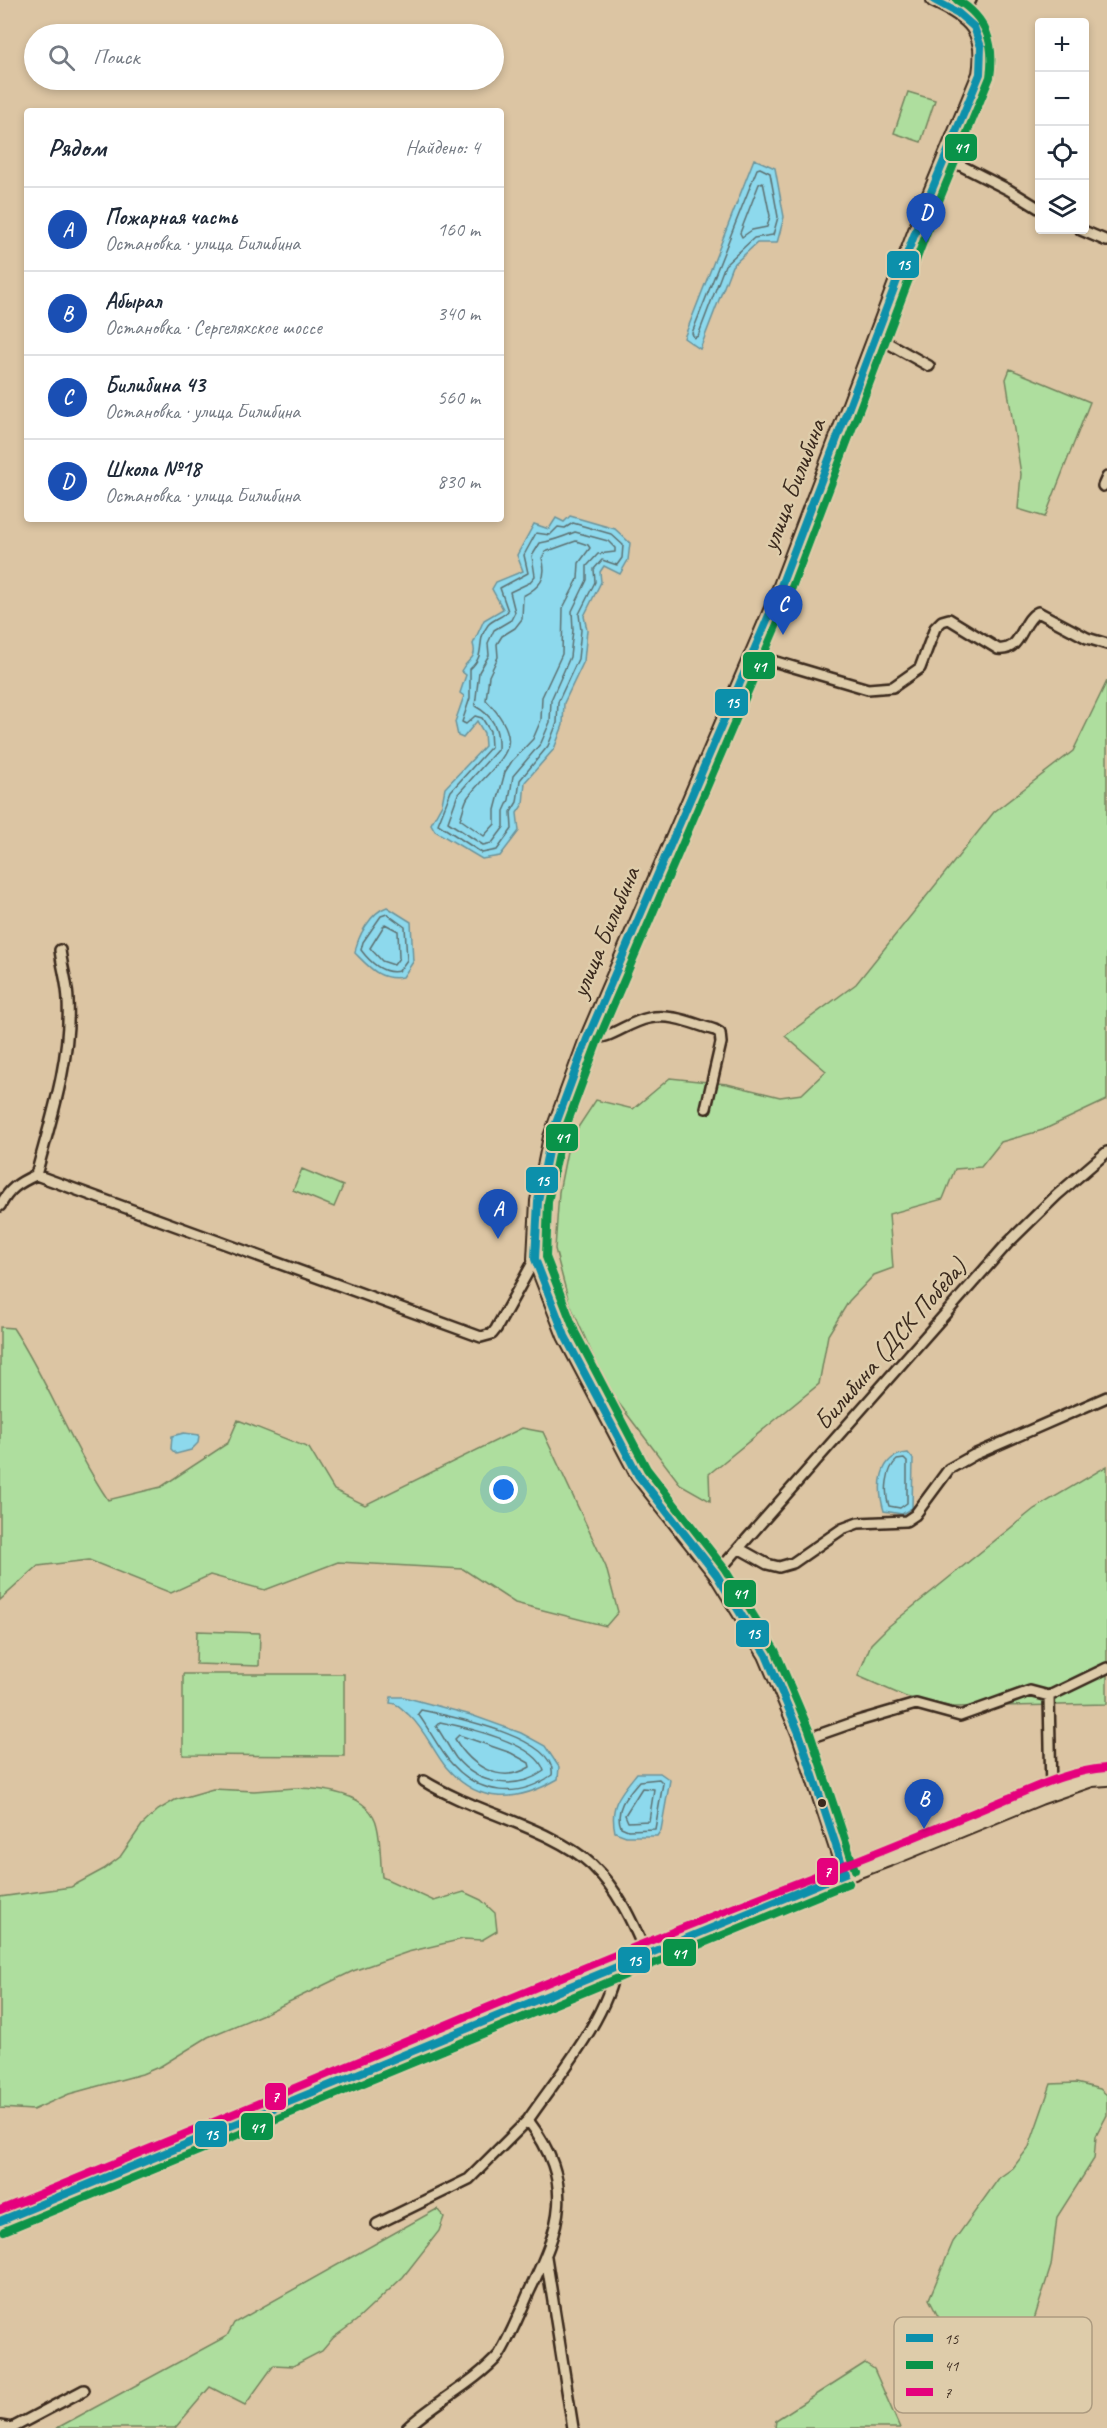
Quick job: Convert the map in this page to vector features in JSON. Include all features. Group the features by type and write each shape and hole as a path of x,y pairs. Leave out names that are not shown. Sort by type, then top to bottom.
{"main road":[{"name":"улица Билибина","path":"845,1874 801,1741 766,1655 716,1574 638,1475 565,1336 535,1259 538,1202 551,1137 587,1039 718,728 753,655 980,74 984,53 978,34 961,12 934,0"},
{"path":"0,2221 845,1874 896,1856 1051,1793 1092,1779 1107,1778"}],"street":[{"path":"961,12 971,0"},
{"path":"946,158 1010,190 1035,206"},
{"path":"1089,233 1107,241"},
{"path":"877,337 929,366"},
{"path":"753,655 868,689 893,687 907,680 920,668 935,628 942,621 949,619 998,649 1012,647 1032,615 1038,612 1087,638 1107,644"},
{"path":"36,1175 63,1069 69,1000 60,950"},
{"name":"улица Билибина","path":"587,1039 603,1039 648,1018 665,1016 715,1030 720,1033 721,1043 706,1108"},
{"name":"Билибина (ДСК Победа)","path":"716,1574 1007,1244 1057,1195 1107,1152"},
{"path":"0,1206 8,1191 18,1182 36,1175 481,1337 492,1334 496,1329 535,1259"},
{"path":"740,1549 767,1564 779,1567 793,1563 842,1529 858,1523 906,1521 915,1515 949,1469 974,1455 1107,1397"},
{"path":"801,1741 916,1704 960,1716 1030,1691 1049,1696 1107,1668"},
{"path":"1049,1696 1051,1793"},
{"path":"424,1781 447,1795 565,1846 591,1864 627,1910 646,1954"},
{"path":"377,2224 469,2179 528,2120 603,2006 613,1982 615,1967"},
{"path":"407,2428 441,2399 488,2367 499,2355 546,2257 559,2210 560,2185 553,2161 542,2139 528,2120"},
{"path":"546,2257 573,2428"},
{"path":"0,2426 12,2428 84,2390"}],"green space":[{"path":"908,92 935,100 921,142 894,133"},
{"path":"1010,369 1090,402 1045,517 1018,509 1021,474 1006,379"},
{"path":"1107,681 1107,1100 1043,1130 1001,1142 981,1167 955,1169 943,1199 889,1214 893,1268 874,1275 849,1301 828,1335 819,1384 709,1474 710,1501 680,1484 608,1389 569,1302 555,1249 559,1192 569,1141 596,1100 633,1109 670,1078 727,1084 780,1097 802,1094 826,1071 785,1036 856,984 994,812 1073,751"},
{"path":"302,1169 343,1186 334,1207 293,1190"},
{"path":"0,1327 13,1328 108,1500 161,1487 228,1443 238,1420 309,1448 334,1490 365,1505 522,1428 543,1432 606,1567 618,1612 606,1626 515,1603 463,1569 338,1562 265,1590 210,1575 171,1593 89,1560 38,1566 0,1600"},
{"path":"1107,1466 1107,1704 953,1707 906,1697 858,1676 871,1644 889,1626 1034,1509"},
{"path":"197,1631 260,1633 259,1666 196,1664"},
{"path":"183,1674 344,1674 344,1756 183,1755"},
{"path":"295,1788 331,1791 355,1799 365,1806 373,1815 377,1826 382,1877 434,1901 464,1892 481,1900 495,1913 497,1931 482,1940 463,1939 408,1952 353,1971 266,2013 208,2037 161,2066 142,2074 69,2094 33,2110 0,2108 0,1897 71,1887 104,1869 120,1857 142,1825 158,1810 175,1800 213,1789 254,1791"},
{"path":"1076,2083 1100,2089 1107,2095 1107,2115 1096,2136 1094,2159 1057,2217 1051,2266 1035,2317 938,2317 929,2299 953,2242 999,2178 1013,2168 1029,2147 1051,2084"},
{"path":"437,2209 444,2217 439,2231 403,2277 356,2321 333,2338 322,2351 293,2366 274,2365 245,2405 210,2387 175,2428 57,2428 227,2336 234,2323"},
{"path":"865,2363 874,2369 900,2428 775,2428 776,2420"}],"water":[{"path":"754,159 775,168 784,217 777,243 757,243 732,266 700,349 684,338"},
{"path":"570,516 615,529 630,543 628,560 620,574 604,566 600,572 601,582 584,616 587,630 584,661 564,703 563,725 554,749 525,782 523,804 517,813 519,831 500,856 482,859 435,831 431,824 442,804 445,788 485,746 484,733 477,721 463,738 458,736 455,722 464,696 460,693 466,675 461,671 473,656 473,644 484,620 503,609 492,589 496,582 523,571 517,555 534,524 549,529 556,518 564,522"},
{"path":"387,907 411,922 413,962 403,977 388,977 376,972 355,953 370,920"},
{"path":"184,1433 199,1435 198,1443 191,1450 176,1454 171,1449 172,1436"},
{"path":"908,1453 913,1459 912,1508 902,1514 884,1511 881,1483 885,1466 898,1455"},
{"path":"391,1697 404,1697 471,1715 521,1733 545,1746 559,1767 558,1779 543,1787 514,1796 485,1794 472,1789 446,1767 415,1721 400,1707 390,1703"},
{"path":"637,1773 660,1773 670,1780 661,1830 657,1836 626,1836 615,1832 614,1814 617,1800"}],"transit line":[{"name":"15","path":"845,1873 799,1733 766,1655 716,1574 638,1475 565,1336 535,1259 538,1201 551,1137 587,1039 776,599 926,204 980,74 981,47 974,27 958,13 934,0"},
{"name":"41","path":"855,1870 809,1730 775,1650 724,1568 647,1469 575,1332 546,1257 548,1202 561,1140 597,1043 786,603 936,208 990,77 991,54 987,33 976,15 957,0"},
{"name":"7","path":"0,2210 536,1987 1041,1785 1080,1772 1106,1768"},
{"name":"15","path":"0,2221 845,1873"},
{"name":"41","path":"4,2231 849,1883"}],"place":[{"name":"Школа №18","path":"926,243"},
{"name":"Билибина 43","path":"783,635"},
{"name":"Пожарная часть","path":"498,1239"},
{"name":"Абырал","path":"924,1829"}]}
